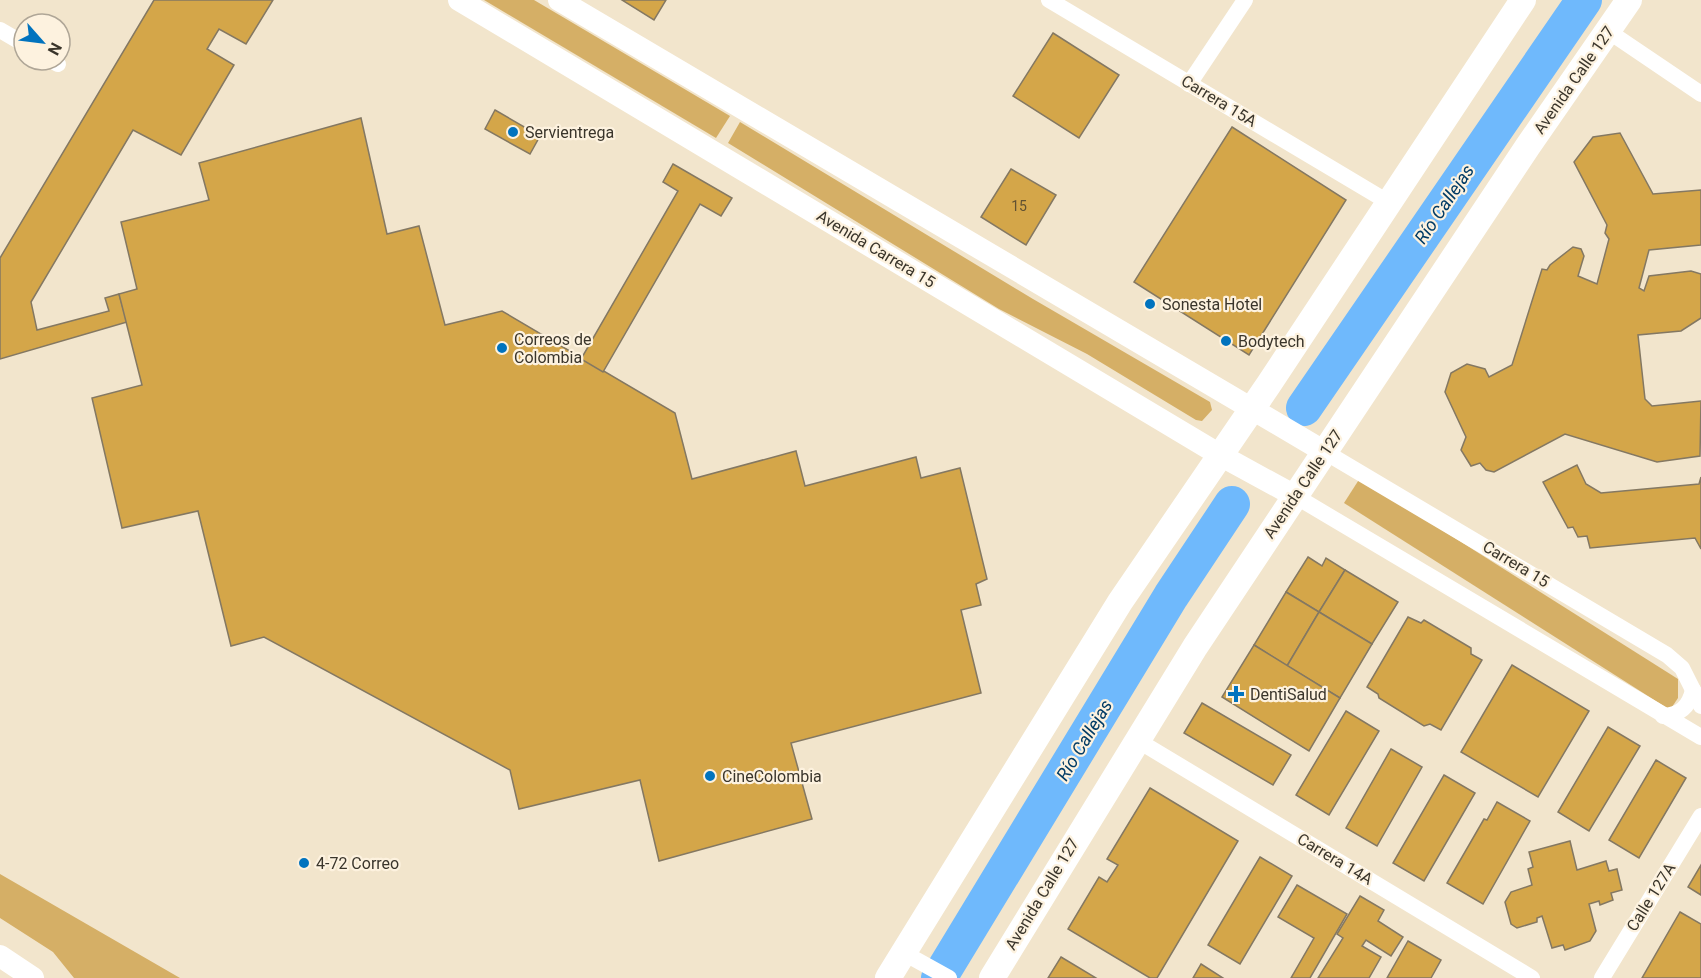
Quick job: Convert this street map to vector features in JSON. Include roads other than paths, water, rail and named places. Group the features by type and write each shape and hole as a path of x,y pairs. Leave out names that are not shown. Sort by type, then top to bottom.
{"main road":[{"name":"Avenida Carrera 15","path":"459,0 1220,455 1295,496"},
{"path":"559,0 1325,452"},
{"path":"897,970 1120,602 1523,0"},
{"name":"Avenida Calle 127","path":"992,978 1137,740 1295,496 1528,146 1629,0"},
{"path":"0,956 33,978"}],"street":[{"name":"Carrera 15A","path":"1049,0 1388,202"},
{"path":"1189,84 1245,0"},
{"path":"1608,31 1701,94"},
{"name":"Carrera 15","path":"1325,452 1667,655 1682,668 1701,706"},
{"path":"1295,496 1701,737"},
{"path":"1663,716 1671,716 1687,707 1693,690"},
{"name":"Carrera 14A","path":"1137,740 1532,978"},
{"name":"Calle 127A","path":"1602,978 1701,816"},
{"path":"897,970 928,966 949,978"}],"waterway":[{"name":"Río Callejas","path":"1304,408 1584,0"},
{"name":"Río Callejas","path":"939,978 1171,596 1232,504"}],"place":[{"name":"Servientrega","path":"513,132"},
{"name":"Sonesta Hotel","path":"1150,304"},
{"name":"Bodytech","path":"1226,341"},
{"name":"Correos de Colombia","path":"502,348"},
{"name":"DentiSalud","path":"1236,694"},
{"name":"CineColombia","path":"710,776"},
{"name":"4-72 Correo","path":"304,863"}]}
